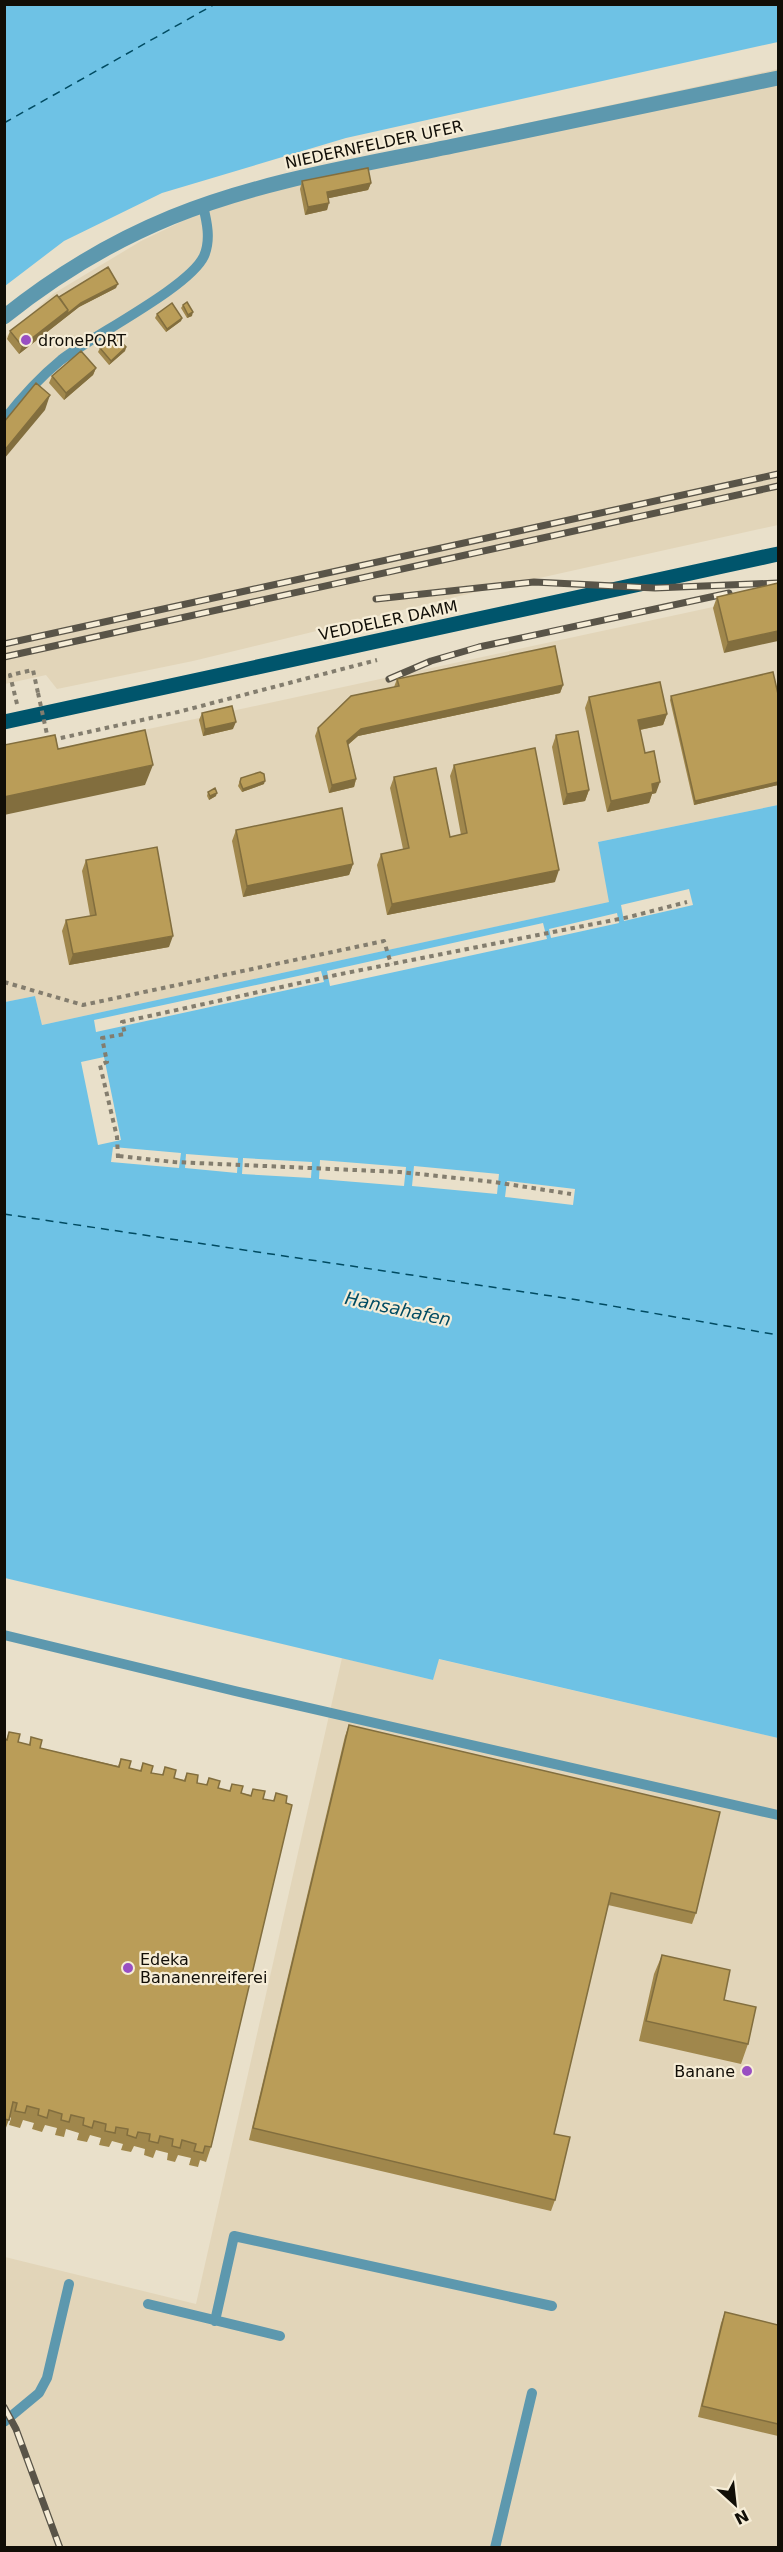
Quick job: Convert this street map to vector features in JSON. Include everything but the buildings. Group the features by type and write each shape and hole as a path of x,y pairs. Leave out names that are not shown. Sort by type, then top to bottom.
{"main road":[{"name":"VEDDELER DAMM","path":"4,722 778,554"}],"street":[{"name":"NIEDERNFELDER UFER","path":"4,317 42,287 116,243 203,206 290,180 778,78"}],"lane":[{"path":"4,420 27,391 62,360 188,277 204,256 208,230 203,206"},
{"path":"4,1635 235,1691 778,1815"},
{"path":"215,2320 234,2236 552,2306"},
{"path":"4,2422 39,2393 47,2378 69,2284"},
{"path":"148,2304 280,2336"},
{"path":"495,2547 532,2393"}],"path":[{"path":"48,741 178,712 379,660"},
{"path":"20,719 10,675 33,670 50,749"},
{"path":"70,736 72,746"},
{"path":"570,1194 419,1173 174,1162 119,1156 117,1137 100,1065 107,1062 102,1038 125,1034 122,1022 336,975 629,917 687,902"},
{"path":"4,982 83,1005 384,941 391,964"}],"shaded area":[{"path":"778,69 778,525 472,593 193,661 57,689 46,675 5,684 4,338 53,294 141,241 275,177"},
{"path":"778,593 778,805 598,842 610,902 42,1025 35,996 5,1002 5,760"},
{"path":"342,1658 433,1680 438,1659 778,1738 778,2547 5,2548 5,2257 196,2304"}],"water":[{"path":"5,4 778,4 778,42 346,138 162,193 64,241 5,286"},
{"name":"Hansahafen","path":"778,805 778,1738 439,1659 433,1680 5,1578 5,1002 35,996 42,1025 609,902 598,842"}],"pier":[{"path":"689,889 693,905 624,921 621,905"},
{"path":"617,913 619,923 551,938 549,929"},
{"path":"543,923 547,939 330,986 327,971"},
{"path":"321,971 324,982 96,1032 94,1020"},
{"path":"104,1057 121,1140 98,1145 81,1062"},
{"path":"113,1147 181,1153 179,1168 111,1162"},
{"path":"186,1154 238,1158 237,1173 185,1168"},
{"path":"243,1158 312,1162 311,1178 242,1174"},
{"path":"320,1160 406,1167 404,1186 319,1179"},
{"path":"414,1166 499,1174 497,1194 412,1186"},
{"path":"507,1181 575,1189 573,1205 505,1197"}],"ferry route":[{"path":"4,123 215,4"},
{"path":"4,1214 578,1300 778,1335"}],"railway":[{"path":"4,644 778,474"},
{"path":"4,657 778,486"},
{"path":"376,599 534,582 655,588 778,583"},
{"path":"389,679 431,661 479,647 729,593"},
{"path":"4,2407 16,2429 60,2548"}],"place":[{"name":"dronePORT","path":"26,340"},
{"name":"Edeka Bananenreiferei","path":"128,1968"},
{"name":"Banane","path":"747,2071"}]}
